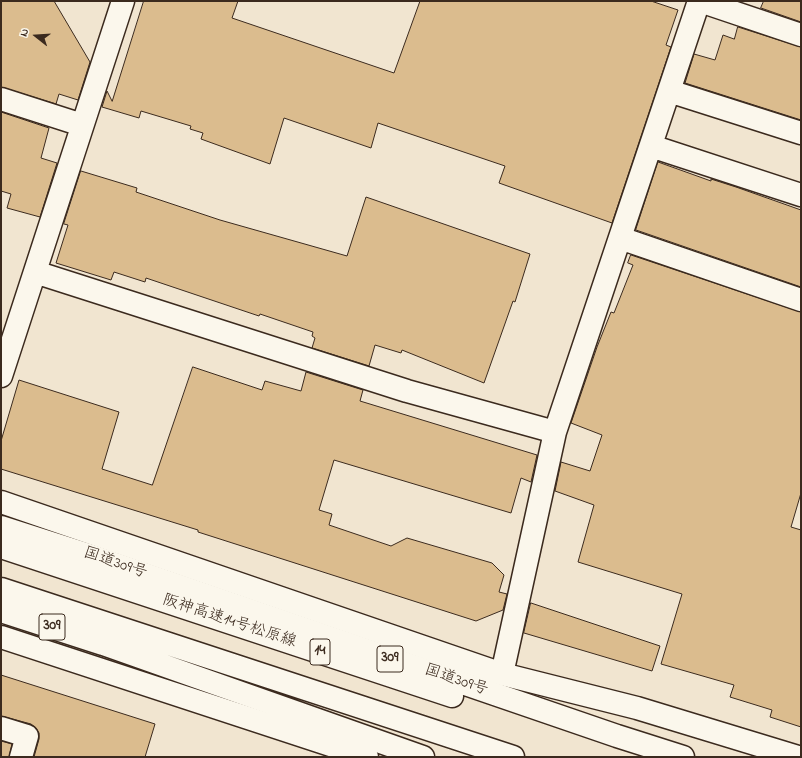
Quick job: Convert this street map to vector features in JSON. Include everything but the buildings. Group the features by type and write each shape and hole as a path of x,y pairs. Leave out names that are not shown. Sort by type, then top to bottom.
{"main road":[{"path":"1,376 9,325 35,272 123,1"},
{"path":"502,674 555,432 700,1 801,34"},
{"path":"669,91 801,133"},
{"path":"1,99 82,125"},
{"path":"651,146 801,195"},
{"path":"620,238 801,300"},
{"path":"35,272 407,391 555,432"},
{"path":"1,502 502,674 638,708 798,757"},
{"name":"国道309号","path":"1,527 98,558 567,719 683,757"},
{"name":"阪神高速14号松原線","path":"1,547 640,757"},
{"path":"1,589 514,757"},
{"name":"309","path":"1,611 103,644 423,757"},
{"path":"1,637 367,757"},
{"path":"1,728 27,736 21,757"}]}
